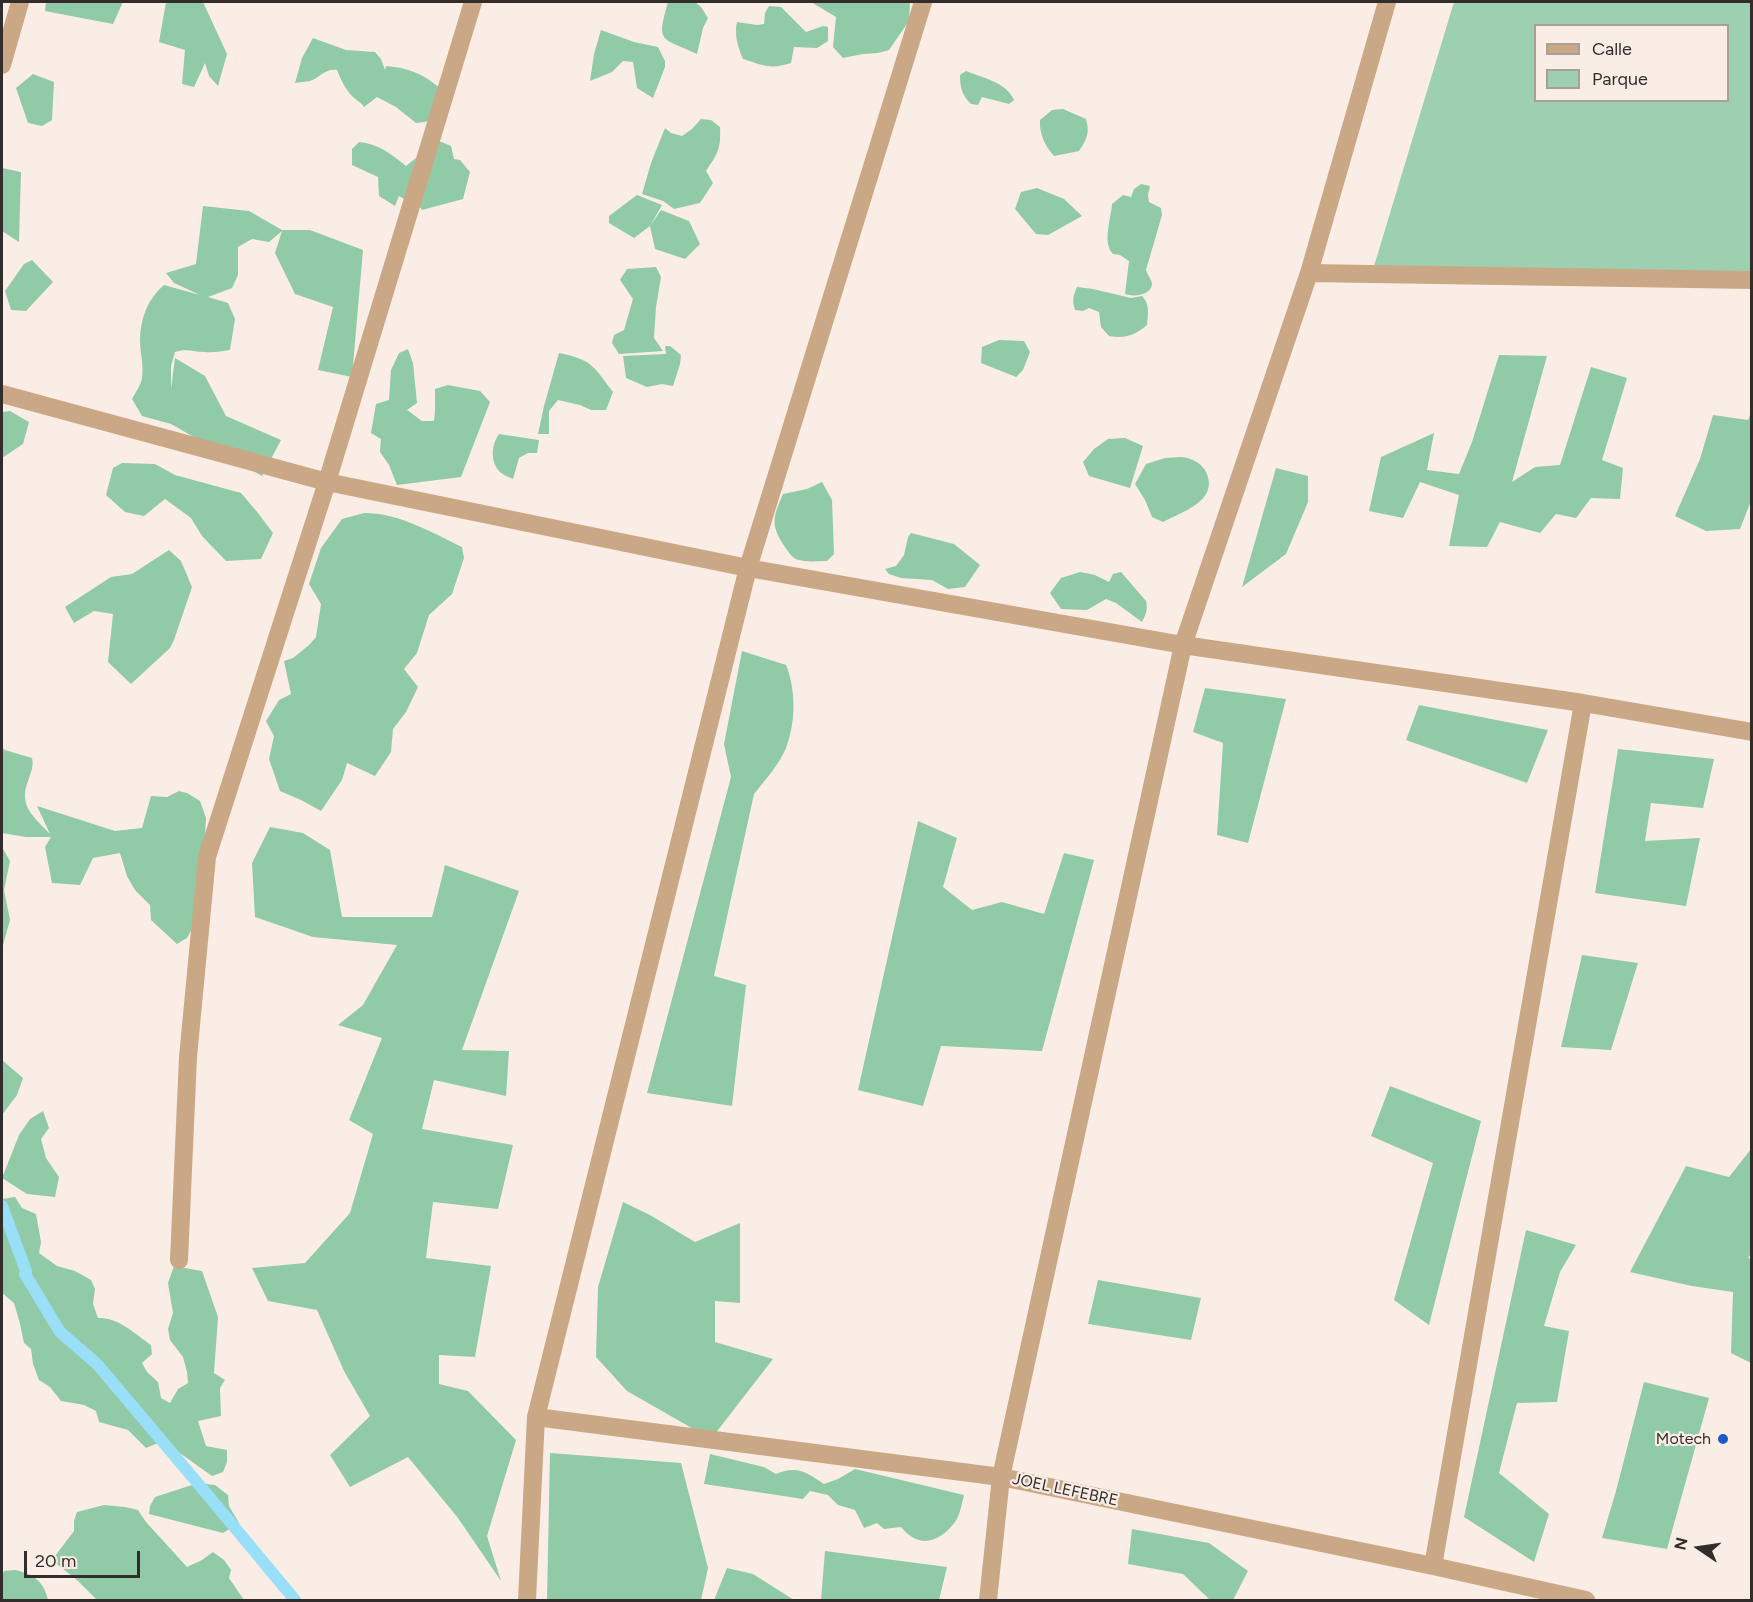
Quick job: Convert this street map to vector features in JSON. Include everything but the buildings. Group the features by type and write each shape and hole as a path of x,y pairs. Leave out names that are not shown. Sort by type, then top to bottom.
{"street":[{"path":"2,59 20,2"},
{"path":"179,1260 188,1057 207,857 327,482 473,2"},
{"path":"527,1600 536,1417 748,568 923,2"},
{"path":"988,1600 1001,1477 1183,645 1309,273 1387,2"},
{"path":"1309,273 1752,280"},
{"path":"2,394 327,482 748,568 1183,645 1583,703 1752,732"},
{"path":"1433,1566 1583,703"},
{"name":"JOEL LEFEBRE","path":"536,1417 1001,1477 1586,1600"}],"green space":[{"path":"46,2 123,2 113,24 45,11"},
{"path":"166,2 203,2 227,54 218,86 209,76 205,63 194,87 182,84 185,50 159,42"},
{"path":"668,2 695,2 708,18 703,28 697,54 669,41 662,32"},
{"path":"811,2 910,2 909,21 889,50 843,58 833,47 836,17"},
{"path":"1454,2 1751,2 1751,283 1374,266"},
{"path":"769,6 781,7 806,32 823,26 828,27 828,41 817,48 794,47 791,63 784,65 766,66 743,59 737,41 737,22 764,24 765,13"},
{"path":"601,30 634,42 658,47 665,61 665,67 653,98 637,88 633,62 623,61 612,72 590,81"},
{"path":"313,38 346,50 375,52 381,59 385,70 386,66 402,68 429,80 442,90 431,121 416,123 396,107 377,97 364,107 348,91 337,70 329,70 314,80 295,83 302,58"},
{"path":"966,71 1000,85 1014,100 1009,104 982,97 978,105 971,104 960,84 960,75"},
{"path":"33,74 54,82 52,120 42,126 28,123 16,88"},
{"path":"1063,109 1086,119 1087,136 1079,151 1054,156 1043,139 1040,120 1052,110"},
{"path":"701,119 711,120 720,127 720,134 718,150 706,171 713,183 700,203 674,209 663,201 642,194 665,128 671,133 682,136"},
{"path":"439,141 451,146 454,159 460,160 470,172 463,199 422,210 415,200"},
{"path":"359,142 379,147 406,166 426,150 404,199 399,196 395,206 379,196 378,177 352,165 352,149"},
{"path":"2,168 21,172 19,242 2,231"},
{"path":"1141,184 1150,186 1149,202 1161,208 1162,215 1146,270 1152,282 1151,288 1141,295 1132,295 1125,294 1129,261 1120,255 1113,254 1108,244 1108,231 1112,204 1123,195 1131,197 1134,189"},
{"path":"1037,188 1064,199 1082,216 1048,235 1036,234 1015,209 1021,192"},
{"path":"637,195 662,205 650,226 634,238 609,223 609,216"},
{"path":"203,206 249,211 282,230 310,230 363,250 352,377 318,370 333,307 295,294 275,253 282,231 269,242 252,239 238,247 238,275 232,288 208,297 228,303 235,319 230,350 175,352 171,366 171,389 175,358 205,376 226,416 281,440 262,476 171,424 142,416 132,399 142,378 140,340 142,324 146,310 154,296 164,285 200,295 174,283 166,273 196,264"},
{"path":"661,210 689,221 700,244 685,259 655,249 650,226"},
{"path":"32,260 53,282 26,311 11,310 5,291 24,264"},
{"path":"656,267 661,277 654,338 663,351 619,354 612,343 614,335 624,330 633,299 620,280 627,269"},
{"path":"1077,287 1131,298 1142,296 1147,306 1147,325 1129,335 1109,336 1101,327 1099,312 1089,308 1083,311 1075,310 1073,298"},
{"path":"999,340 1024,341 1030,352 1023,370 1016,377 981,363 982,347"},
{"path":"665,346 670,346 681,355 673,386 662,384 647,387 626,378 623,356 666,354"},
{"path":"408,349 413,363 417,403 407,410 422,421 434,421 435,389 448,385 480,391 490,402 461,477 397,485 389,465 380,452 381,439 371,433 376,404 389,400 391,370 399,353"},
{"path":"559,353 579,358 591,365 613,392 606,410 591,410 558,400 549,411 549,434 538,434 544,406"},
{"path":"1499,355 1547,356 1512,482 1535,467 1560,465 1591,367 1627,378 1602,460 1623,468 1620,499 1591,498 1576,518 1556,514 1540,533 1500,522 1487,547 1449,546 1459,495 1420,482 1403,518 1369,511 1381,457 1434,433 1427,470 1459,474 1472,442"},
{"path":"10,411 29,422 23,444 2,458 2,412"},
{"path":"1751,412 1751,501 1740,529 1706,531 1675,516 1700,459 1713,415 1748,420"},
{"path":"499,434 539,440 537,453 528,453 519,458 513,479 501,473 494,463 493,448"},
{"path":"1125,438 1143,446 1130,488 1089,476 1083,462 1094,449 1108,439"},
{"path":"1165,458 1188,458 1203,467 1209,480 1208,489 1204,497 1190,509 1163,522 1152,517 1135,484 1146,464"},
{"path":"122,463 155,464 175,475 241,493 273,533 261,559 226,561 202,536 191,518 165,499 144,516 125,512 106,495 113,468"},
{"path":"1276,468 1308,476 1308,502 1286,554 1242,587"},
{"path":"822,482 832,500 834,554 827,561 798,560 789,553 780,539 775,527 775,515 783,494 807,489"},
{"path":"364,513 390,516 427,530 462,547 464,558 452,594 429,615 417,653 404,669 418,687 406,712 393,729 391,752 375,776 347,763 342,780 321,811 280,791 269,759 274,736 266,721 279,700 291,694 284,661 293,658 316,637 321,604 309,584 321,548 342,519"},
{"path":"911,533 954,544 980,565 965,587 948,589 932,580 901,578 889,574 885,569 896,566 904,555"},
{"path":"169,550 181,561 192,587 170,648 131,684 108,662 113,614 94,611 74,623 65,607 111,577 132,574"},
{"path":"1080,572 1095,575 1109,582 1113,574 1121,572 1146,601 1147,607 1142,622 1116,603 1106,599 1087,610 1061,609 1050,593 1061,578"},
{"path":"742,651 786,665 792,685 794,706 792,728 786,748 776,766 754,794 714,976 746,985 732,1106 647,1093 731,777 724,744"},
{"path":"1205,688 1286,699 1248,843 1217,835 1223,743 1193,732"},
{"path":"1419,705 1548,730 1527,783 1406,740"},
{"path":"2,748 32,758 32,769 25,790 26,804 33,816 50,834 37,806 115,831 142,828 151,796 167,797 179,791 200,801 206,818 198,918 187,938 177,944 151,920 150,905 135,890 127,876 120,853 93,858 80,885 52,883 45,847 51,837 26,837 2,833"},
{"path":"1618,749 1714,759 1703,808 1651,803 1645,841 1700,838 1686,906 1595,893"},
{"path":"918,821 957,838 943,887 972,910 1002,902 1044,914 1064,853 1094,860 1042,1051 941,1046 923,1106 858,1090"},
{"path":"270,827 303,833 330,850 342,917 432,917 445,865 519,891 462,1050 509,1051 506,1096 434,1080 422,1129 513,1145 498,1209 433,1202 426,1258 491,1266 475,1357 439,1355 439,1384 468,1391 516,1440 487,1536 501,1581 458,1518 408,1457 350,1487 330,1455 370,1416 344,1371 317,1310 268,1301 252,1268 305,1263 350,1213 373,1134 349,1120 382,1038 338,1025 363,1005 397,945 313,937 255,917 252,863"},
{"path":"2,847 10,861 4,890 10,920 2,949"},
{"path":"1582,955 1638,963 1611,1050 1561,1047"},
{"path":"2,1060 23,1078 17,1095 2,1115"},
{"path":"1390,1086 1481,1121 1429,1325 1394,1300 1433,1163 1371,1136"},
{"path":"43,1111 49,1128 41,1139 46,1158 59,1177 55,1197 27,1194 2,1178 19,1135 30,1119"},
{"path":"1751,1149 1752,1252 1748,1258 1752,1259 1751,1363 1731,1353 1733,1292 1692,1286 1630,1272 1686,1166 1729,1177"},
{"path":"15,1197 22,1208 36,1214 41,1242 39,1253 57,1266 75,1271 91,1280 95,1289 93,1304 98,1318 119,1323 151,1345 152,1354 142,1363 147,1372 158,1382 161,1398 170,1403 178,1389 188,1383 183,1357 170,1340 168,1329 173,1313 168,1283 174,1266 202,1271 218,1317 214,1373 225,1380 220,1388 221,1416 198,1421 206,1446 227,1450 227,1462 223,1472 212,1476 163,1441 146,1448 128,1430 99,1422 96,1411 84,1405 61,1401 50,1387 39,1380 33,1364 31,1349 24,1343 14,1303 2,1293 2,1199"},
{"path":"623,1202 695,1242 740,1223 740,1303 715,1301 715,1342 773,1359 711,1439 627,1391 596,1357 598,1287"},
{"path":"1526,1230 1576,1245 1560,1272 1544,1326 1569,1331 1557,1402 1517,1403 1499,1473 1549,1514 1534,1562 1464,1517"},
{"path":"1098,1280 1201,1298 1191,1340 1088,1324"},
{"path":"1644,1382 1709,1398 1667,1549 1602,1538"},
{"path":"550,1453 681,1463 708,1568 701,1600 547,1600"},
{"path":"710,1454 764,1467 776,1474 790,1470 801,1471 824,1484 855,1469 964,1495 958,1516 949,1529 936,1539 922,1541 908,1534 901,1527 884,1529 877,1523 864,1528 855,1510 838,1505 828,1495 810,1491 803,1499 704,1484"},
{"path":"198,1483 215,1485 228,1495 229,1506 239,1523 223,1533 149,1514 155,1497"},
{"path":"104,1505 138,1510 187,1567 213,1552 224,1560 231,1570 229,1578 244,1600 97,1600 52,1560 74,1531 77,1512"},
{"path":"1132,1529 1209,1543 1248,1571 1233,1600 1210,1600 1183,1574 1128,1564"},
{"path":"825,1551 947,1567 939,1600 821,1600"},
{"path":"727,1568 753,1574 794,1600 714,1600"},
{"path":"15,1570 37,1580 44,1588 48,1600 2,1600 4,1571"}],"waterway":[{"path":"2,1206 26,1271 25,1274 60,1332 97,1364 295,1600"}],"place":[{"name":"Motech","path":"1723,1439"}]}
